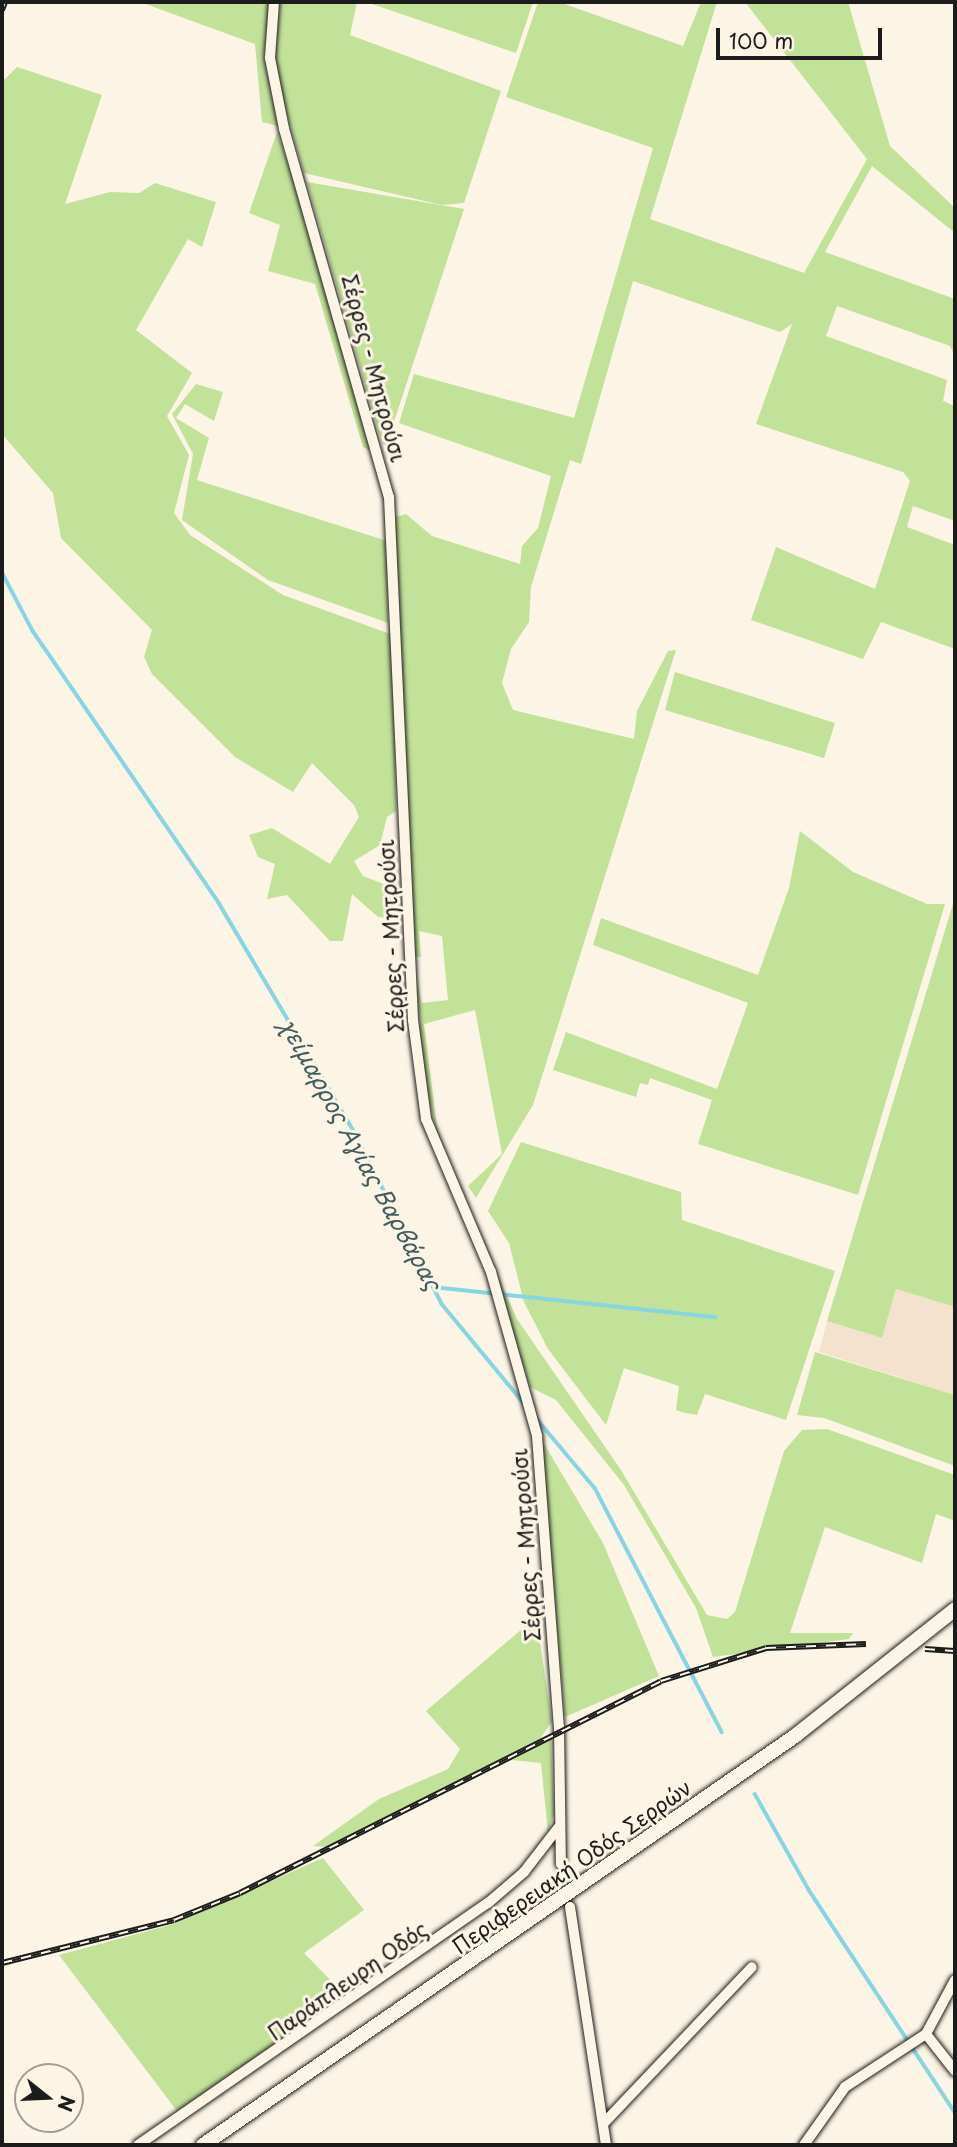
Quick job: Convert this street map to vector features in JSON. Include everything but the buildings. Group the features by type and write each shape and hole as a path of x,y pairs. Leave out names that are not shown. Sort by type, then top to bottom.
{"main road":[{"name":"Περιφερειακή Οδός Σερρών","path":"203,2145 785,1743 955,1609"}],"street":[{"name":"Σέρρες - Μητρούσι","path":"274,2 270,58 282,117 389,497 412,1006 426,1119 491,1272 537,1436 559,1727 561,1864"},
{"name":"Παράπλευρη Οδός","path":"138,2145 456,1927 524,1872 559,1826"},
{"path":"570,1907 606,2145"},
{"path":"603,2124 751,1967"},
{"path":"804,2145 832,2099 922,2038 955,1980"},
{"path":"922,2038 955,2071"}],"shaded area":[{"path":"896,1289 955,1307 955,1395 819,1352 827,1321 882,1338"}],"green space":[{"path":"140,2 269,2 264,57 278,126 262,122 255,44"},
{"path":"280,2 357,2 350,35 501,91 464,203 442,205 304,173 279,86 275,52"},
{"path":"366,2 533,2 516,53"},
{"path":"538,2 559,2 683,46 701,2 717,2 650,219 804,273 867,159 745,2 848,2 890,146 955,208 955,233 872,166 825,252 955,299 955,356 950,346 837,306 826,336 947,380 943,401 955,406 955,521 913,506 907,527 955,545 955,649 881,622 863,659 751,620 776,547 875,589 910,481 903,472 756,424 792,324 780,332 633,281 581,464 570,460 531,587 529,622 511,649 502,683 513,710 634,739 637,711 668,651 676,650 533,1105 476,1198 468,1186 502,1154 475,1010 424,1024 437,1127 454,1181 448,1174 424,1081 416,975 422,1003 448,1000 442,936 419,931 421,957 415,957 395,517 406,514 432,536 520,564 522,546 538,528 551,476 399,423 414,374 574,418 653,148 506,97"},
{"path":"17,67 102,95 65,204 110,192 139,193 155,183 216,202 202,247 188,239 136,330 192,373 167,416 189,455 174,513 190,535 283,595 393,635 396,811 387,817 380,845 354,861 363,876 399,890 399,919 378,917 352,894 343,941 330,941 287,895 267,899 275,864 258,857 249,835 272,828 330,864 359,817 354,805 312,763 293,792 235,757 152,674 144,657 152,630 61,538 53,493 2,434 2,82"},
{"path":"277,132 299,197 371,451 363,447 315,284 268,271 280,225 249,213"},
{"path":"307,182 464,209 386,446 382,443"},
{"path":"196,384 223,392 214,421 185,404 176,418 209,438 197,480 387,541 388,623 268,580 182,520 193,454 172,414"},
{"path":"675,672 835,723 824,758 665,710"},
{"path":"800,831 853,872 927,904 945,904 858,1195 698,1144 712,1100 650,1078 648,1085 640,1083 636,1097 553,1070 566,1032 717,1089 748,1003 593,945 601,918 758,975 789,888"},
{"path":"955,897 955,1307 896,1289 882,1338 827,1321"},
{"path":"521,1142 681,1192 682,1220 835,1271 786,1420 705,1394 697,1415 685,1413 676,1410 679,1386 624,1368 606,1425 548,1349 524,1302 509,1243 488,1211"},
{"path":"486,1248 517,1319 621,1470 707,1615 727,1619 735,1612 784,1451 802,1430 827,1429 955,1475 955,1521 936,1514 922,1563 825,1527 790,1633 853,1633 849,1639 713,1657 696,1608 624,1485 556,1400 530,1387"},
{"path":"815,1352 955,1395 955,1466 824,1418 797,1415"},
{"path":"540,1437 603,1543 659,1676 565,1717"},
{"path":"536,1617 552,1721 540,1739 329,1847 313,1846 379,1799 448,1769 460,1749 426,1711"},
{"path":"551,1738 554,1813 548,1833 541,1763 512,1760"},
{"path":"323,1858 364,1910 304,1953 346,1996 177,2111 59,1955 170,1925"}],"waterway":[{"name":"χείμαρρος Αγίας Βαρβάρας","path":"2,572 33,631 219,903 353,1130 442,1304 523,1402"},
{"path":"433,1287 715,1317"},
{"name":"χείμαρρος Αγίας Βαρβάρας","path":"537,1419 595,1488 722,1732"},
{"name":"χείμαρρος Αγίας Βαρβάρας","path":"755,1794 809,1890 955,2112"}],"tunnel":[{"path":"561,1864 568,1897"}],"railway":[{"path":"2,10 5,2"},
{"path":"2,1963 174,1920 240,1893 661,1681 766,1648 866,1644"},
{"path":"925,1649 955,1651"}]}
